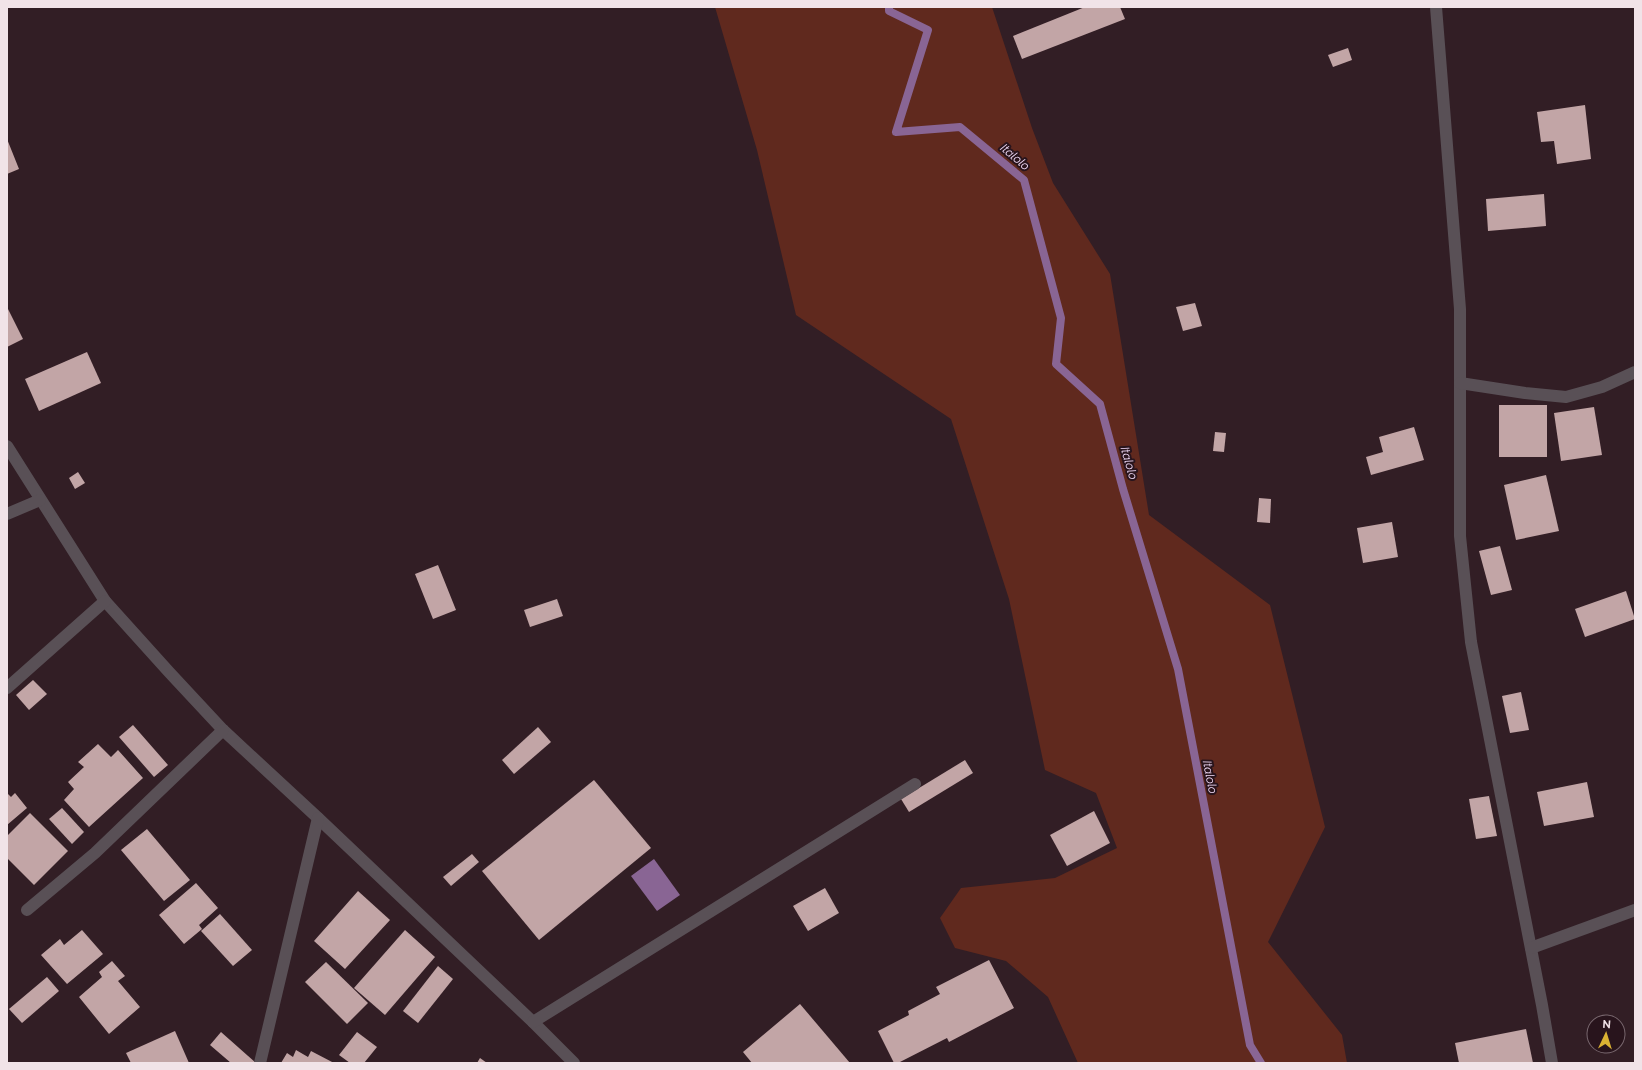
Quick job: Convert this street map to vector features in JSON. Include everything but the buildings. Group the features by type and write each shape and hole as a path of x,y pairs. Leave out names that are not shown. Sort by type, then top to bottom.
{"street":[{"path":"1436,7 1460,310 1460,536 1471,642 1552,1063"},
{"path":"1460,383 1524,393 1566,397 1602,387 1635,372"},
{"path":"7,446 105,601 223,730 318,818 533,1022 574,1063"},
{"path":"7,514 40,500"},
{"path":"7,688 105,601"},
{"path":"27,910 95,853 223,730"},
{"path":"533,1022 915,784"},
{"path":"260,1063 318,818"},
{"path":"1531,948 1635,910"}],"shaded area":[{"path":"715,7 992,7 1032,128 1053,183 1110,274 1149,515 1270,605 1325,827 1268,942 1342,1035 1347,1063 1078,1063 1048,997 1006,961 955,948 940,918 961,888 1055,878 1117,848 1096,793 1045,770 1009,599 951,419 796,315 757,150"},
{"path":"654,859 680,895 657,911 631,876"}],"waterway":[{"name":"Italolo","path":"889,7 889,11 928,30 896,132 960,127 1024,180 1061,318 1056,364 1100,404 1123,489 1178,669 1250,1045 1261,1063"}]}
